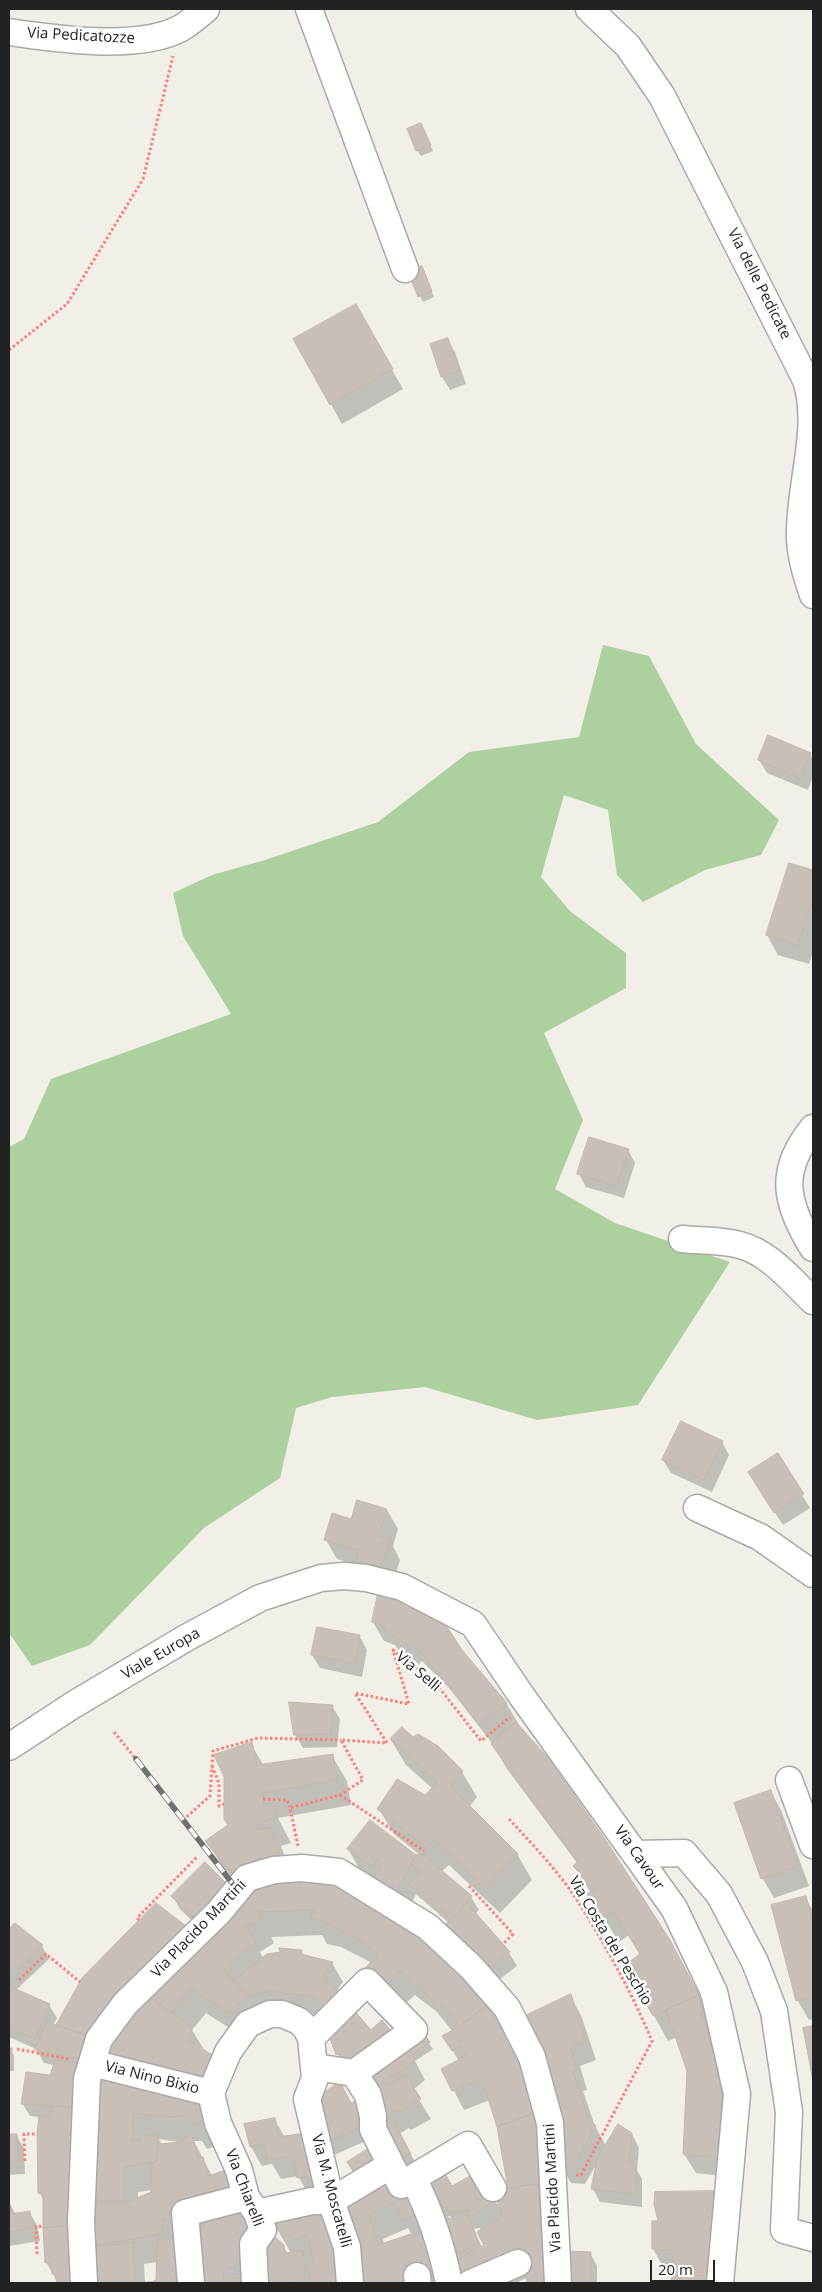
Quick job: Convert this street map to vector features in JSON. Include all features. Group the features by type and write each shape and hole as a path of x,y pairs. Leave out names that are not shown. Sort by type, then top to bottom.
{"street":[{"path":"309,9 405,269"},
{"name":"Via delle Pedicate","path":"589,9 628,46 673,115 804,373 812,407 800,538 804,567 813,595"},
{"name":"Via Pedicatozze","path":"9,32 78,39 138,40 170,32 198,15"},
{"path":"813,1128 793,1159 788,1178 794,1210 813,1248"},
{"path":"682,1239 732,1243 749,1248 772,1262 813,1301"},
{"path":"698,1508 760,1537 813,1574"},
{"name":"Via Cavour","path":"321,1578 352,1577 402,1587 473,1624 527,1703 674,1908 714,1992 736,2094 720,2283"},
{"name":"Viale Europa","path":"9,1747 73,1705 237,1610 260,1598 321,1578"},
{"path":"789,1780 813,1845"},
{"path":"300,1851 339,1854 428,1927"},
{"path":"637,1854 684,1853 719,1894 755,1962 774,2011 789,2112 784,2230 813,2238"},
{"name":"Via Placido Martini","path":"84,2283 81,2222 83,2131 87,2079 99,2039 125,2004 219,1912 246,1878 274,1870 293,1868 339,1872 428,1927 471,1967 506,2008 532,2057 550,2123 558,2283"},
{"path":"212,2093 228,2052 248,2024 270,2014 290,2016 306,2028 311,2038 314,2067 354,2074 414,2030 368,1982 311,2038"},
{"name":"Via Nino Bixio","path":"92,2063 212,2093"},
{"name":"Via M. Moscatelli","path":"314,2067 315,2078 307,2099 331,2201 347,2247 350,2283"},
{"path":"354,2074 368,2095 373,2116 373,2129 427,2204 430,2222 444,2259 449,2283"},
{"name":"Via Chiarelli","path":"212,2093 218,2123 263,2230 253,2244 255,2283"},
{"path":"190,2283 185,2213 252,2205 331,2201 468,2145 492,2188"},
{"path":"471,2283 518,2263"}],"path":[{"path":"9,350 67,304 143,179 176,47 198,15"},
{"name":"Via Selli","path":"341,1740 387,1743 355,1693 409,1704 393,1650 434,1681 481,1741 527,1703"},
{"path":"114,1732 136,1759"},
{"path":"183,1820 210,1796 213,1751 258,1738 341,1740 363,1780 340,1796 290,1808"},
{"path":"212,1766 219,1783 219,1806 224,1804"},
{"path":"340,1796 424,1851"},
{"path":"263,1799 287,1800 300,1851"},
{"name":"Via Costa del Peschio","path":"509,1819 544,1856 576,1900 636,2002 652,2041 581,2175 552,2173"},
{"path":"139,1920 137,1918 198,1856"},
{"path":"469,1886 513,1934 503,1944"},
{"path":"19,1980 46,1954 80,1982"},
{"path":"17,2049 92,2063"},
{"path":"24,2161 24,2134 37,2134"},
{"path":"37,2254 36,2227 43,2226"}],"green space":[{"path":"603,645 649,656 696,744 779,820 761,855 705,870 643,902 617,875 608,810 564,795 541,877 570,911 626,953 626,988 544,1033 583,1120 555,1189 615,1223 730,1262 638,1405 537,1420 425,1387 332,1397 296,1408 280,1478 204,1528 90,1645 32,1666 9,1633 9,1147 24,1139 51,1079 231,1014 183,936 173,893 212,875 265,860 378,822 469,752 579,737"}],"building":[{"path":"421,123 431,145 416,151 407,129"},
{"path":"422,266 432,291 418,297 408,272"},
{"path":"356,304 393,369 330,405 293,339"},
{"path":"448,338 459,371 441,377 430,344"},
{"path":"768,735 811,753 800,778 758,760"},
{"path":"789,863 813,870 813,897 798,945 766,935"},
{"path":"589,1137 629,1149 617,1186 577,1174"},
{"path":"681,1421 723,1441 704,1480 662,1460"},
{"path":"778,1453 804,1494 774,1513 748,1472"},
{"path":"357,1500 387,1509 379,1536 390,1540 380,1571 355,1563 359,1550 324,1540 332,1513 351,1519"},
{"path":"379,1589 442,1619 462,1650 507,1703 479,1725 451,1687 411,1642 408,1645 385,1630 386,1627 372,1622"},
{"path":"317,1627 360,1635 355,1664 311,1655"},
{"path":"289,1702 333,1705 331,1734 294,1735"},
{"path":"516,1722 548,1758 605,1839 670,1940 699,1995 653,2016 625,1965 640,1954 613,1911 603,1918 587,1894 594,1889 573,1866 578,1861 491,1744"},
{"path":"402,1727 413,1737 418,1734 438,1746 463,1771 451,1787 518,1854 485,1889 434,1840 426,1847 377,1809 397,1779 425,1795 438,1782 390,1739"},
{"path":"252,1742 257,1765 333,1754 337,1780 263,1793 264,1805 271,1802 277,1817 257,1824 258,1830 271,1827 278,1852 235,1877 205,1841 228,1825 224,1819 224,1777 214,1755"},
{"path":"771,1790 798,1866 761,1879 734,1803"},
{"path":"370,1820 416,1855 397,1891 374,1876 383,1863 377,1859 373,1867 347,1849"},
{"path":"422,1854 472,1896 451,1919 409,1884 420,1871 411,1864 416,1855"},
{"path":"205,1862 231,1888 197,1922 171,1896"},
{"path":"316,1875 396,1919 446,1956 488,2005 460,2026 442,2004 438,2008 421,1987 400,1971 387,1983 369,1976 364,1969 379,1954 352,1935 351,1937 325,1922 311,1918 313,1910 258,1912 261,1918 246,1927 256,1942 224,1970 247,1996 228,2013 192,1989 171,2012 144,1993 249,1879"},
{"path":"806,1896 813,1923 813,1997 796,2001 771,1905"},
{"path":"156,1903 186,1926 91,2037 56,2025 82,1978"},
{"path":"467,1903 510,1952 487,1970 442,1928"},
{"path":"15,1923 43,1945 9,1978 9,1929"},
{"path":"279,1948 302,1950 301,1954 333,1962 321,1979 343,1993 327,2008 312,1997 270,1991 247,1996 233,1981 267,1954 280,1952"},
{"path":"9,1986 50,2004 35,2039 9,2028"},
{"path":"144,1993 192,2028 189,2040 215,2057 208,2082 101,2053"},
{"path":"571,1994 586,2041 570,2047 577,2070 573,2072 588,2118 596,2126 574,2165 559,2164 525,2016"},
{"path":"699,1995 701,2011 718,2065 722,2103 719,2158 683,2154 687,2071 666,2010"},
{"path":"488,2005 518,2059 537,2112 497,2127 482,2079 452,2091 441,2069 466,2056 460,2046 452,2051 442,2036 460,2026"},
{"path":"352,2008 371,2030 382,2020 398,2040 353,2071 338,2054 336,2055 329,2035"},
{"path":"47,2022 91,2037 82,2059 35,2050"},
{"path":"813,2026 813,2081 803,2028"},
{"path":"420,2029 430,2042 412,2055 404,2041"},
{"path":"404,2041 415,2060 405,2069 385,2080 388,2085 406,2075 421,2099 398,2112 397,2109 383,2118 361,2071"},
{"path":"9,2048 12,2048 11,2066 9,2066"},
{"path":"55,2060 79,2064 73,2107 21,2104 26,2072 50,2075"},
{"path":"93,2075 204,2095 202,2121 191,2124 190,2116 158,2117 134,2113 132,2141 141,2140 141,2135 158,2135 156,2162 124,2167 124,2201 86,2201"},
{"path":"340,2082 351,2103 365,2097 370,2123 325,2143 313,2100"},
{"path":"52,2106 73,2107 71,2134 74,2134 74,2225 43,2228 43,2194 38,2193 37,2134 39,2115 51,2116"},
{"path":"537,2112 540,2183 508,2188 497,2127"},
{"path":"275,2118 279,2137 311,2132 321,2174 297,2178 293,2156 268,2160 265,2144 250,2147 244,2124"},
{"path":"392,2118 411,2154 396,2162 377,2126"},
{"path":"618,2124 632,2133 629,2164 635,2165 636,2194 591,2189 597,2159"},
{"path":"9,2134 17,2134 19,2161 9,2162"},
{"path":"192,2136 198,2158 203,2157 208,2176 226,2170 238,2196 204,2206 169,2211 170,2220 162,2220 163,2231 157,2235 90,2246 88,2204 125,2203 151,2192 151,2163 156,2162 158,2144 183,2142 185,2137"},
{"path":"373,2146 385,2165 360,2181 347,2162"},
{"path":"440,2164 452,2186 479,2171 495,2201 471,2216 467,2209 451,2213 447,2206 444,2208 438,2197 428,2202 416,2178"},
{"path":"388,2170 413,2181 426,2212 402,2220 395,2202 369,2214 378,2245 411,2234 412,2237 429,2230 445,2283 358,2283 337,2201"},
{"path":"539,2184 540,2223 548,2283 527,2283 523,2256 462,2282 455,2261 484,2245 477,2232 503,2216 497,2200 502,2189"},
{"path":"715,2191 712,2214 711,2276 673,2274 672,2250 652,2249 652,2221 658,2221 654,2204 655,2192"},
{"path":"9,2200 11,2214 30,2211 33,2228 9,2232"},
{"path":"242,2203 252,2226 251,2261 224,2270 222,2283 192,2283 188,2235 202,2231 201,2211"},
{"path":"322,2204 323,2217 327,2227 333,2225 345,2283 308,2283 310,2281 307,2266 314,2263 307,2235 296,2239 276,2229 271,2217"},
{"path":"468,2215 479,2244 447,2258 433,2221 446,2217 451,2219"},
{"path":"74,2225 81,2283 57,2283 55,2274 52,2274 51,2263 45,2263 43,2228"},
{"path":"184,2236 188,2281 176,2283 93,2283 90,2248 133,2242 135,2282 151,2282 156,2280 157,2240"},
{"path":"262,2237 275,2237 284,2245 285,2253 303,2251 305,2281 260,2283"},
{"path":"566,2251 591,2252 590,2283 564,2283"},
{"path":"673,2274 711,2276 710,2283 671,2283"},
{"path":"227,2278 247,2278 247,2283 226,2283"}],"railway":[{"path":"136,1759 232,1883"}]}
